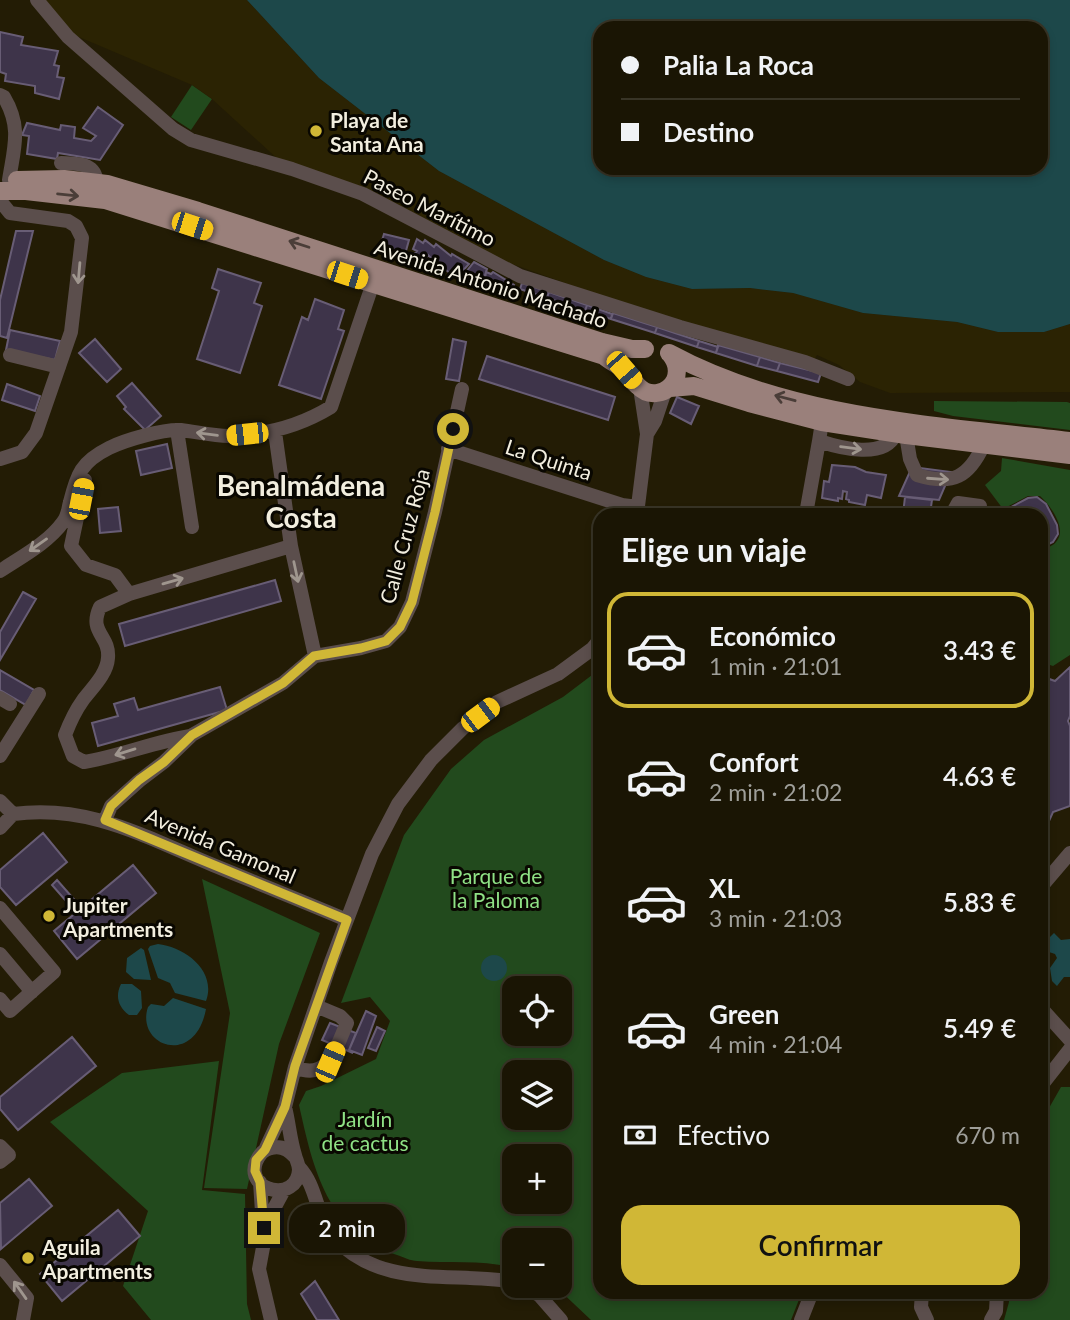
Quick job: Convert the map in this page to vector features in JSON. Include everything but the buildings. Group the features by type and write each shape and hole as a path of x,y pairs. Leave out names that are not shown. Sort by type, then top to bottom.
{"main road":[{"name":"Avenida Antonio Machado","path":"2,186 64,179 97,183 198,211 602,342 645,349"},
{"name":"Avenida Antonio Machado","path":"2,186 105,200 604,356 624,370 638,390"},
{"path":"1070,441 825,408 753,389 710,373 661,349 645,349 634,359 632,366 638,390 652,394 694,386 822,422 1070,454"},
{"path":"668,389 674,382 677,367 670,354"}],"street":[{"name":"Paseo Marítimo","path":"37,0 68,37 173,130 191,140 292,169 363,194 520,276 680,327 805,362 848,379"},
{"path":"0,95 11,109 16,142 2,186 0,207"},
{"path":"61,163 86,165 96,173 97,183"},
{"path":"0,459 22,452 36,433 71,332 82,238 80,231 68,222 10,213 1,202"},
{"path":"0,571 51,536 66,519 81,468 89,459 110,447 177,430 227,436 275,432 312,419 331,407 373,283"},
{"path":"10,355 59,367"},
{"name":"Calle Cruz Roja","path":"314,656 386,641 400,627 412,602 462,389"},
{"path":"647,434 668,389"},
{"path":"637,508 647,434 638,390"},
{"path":"807,508 822,422"},
{"path":"177,430 192,527"},
{"path":"105,820 111,806 192,735 283,683 314,656 291,546 275,432"},
{"path":"819,441 868,450 890,442 901,434 917,475 928,479 953,480 972,467 984,444"},
{"name":"La Quinta","path":"448,449 630,508"},
{"path":"81,468 86,475 71,545 86,565 115,575 129,594"},
{"path":"955,508 958,503 980,506"},
{"path":"192,735 159,741 84,762 73,756 65,735 71,720 107,666 106,643 95,625 94,618 100,607 129,594 291,546"},
{"path":"271,1320 259,1269 264,1228 256,1160 265,1150 285,1107 295,1066 372,854 398,804 431,760 463,728 497,702 558,674 593,648"},
{"path":"0,756 39,694"},
{"path":"0,801 13,814 0,828"},
{"name":"Avenida Gamonal","path":"13,814 61,812 105,820 347,920"},
{"path":"1048,879 1070,853"},
{"path":"0,908 54,972 10,1011 0,999"},
{"path":"0,954 32,992"},
{"path":"295,1066 303,1070 317,1070 330,1062 346,1023 340,1016 316,1006"},
{"path":"1048,1016 1070,1040"},
{"path":"1048,1077 1070,1049"},
{"path":"264,1228 286,1189 297,1178 297,1162 285,1107"},
{"path":"0,1146 9,1155 0,1162"},
{"path":"265,1150 278,1147 290,1152 308,1176 319,1209 333,1237 358,1259 412,1276 502,1281"},
{"path":"260,1182 272,1191 286,1189 319,1209"},
{"path":"0,1265 27,1298 23,1320"},
{"path":"542,1298 561,1320"},
{"path":"801,1320 809,1299"},
{"path":"922,1299 927,1320"},
{"path":"991,1320 996,1311 997,1299"}],"green space":[{"path":"192,85 212,99 191,130 171,117"},
{"path":"934,401 1067,402 1070,403 1070,430 953,416 934,411"},
{"path":"1002,458 1070,470 1070,655 1053,666 1048,664 1048,548 1059,537 1059,524 1053,511 1040,496 1028,496 1002,508 985,485 1001,471"},
{"name":"Parque de la Paloma","path":"593,674 593,1299 799,1299 791,1320 591,1320 568,1298 572,1298 572,1228 502,1228 502,1265 412,1260 373,1245 354,1231 327,1195 310,1152 299,1105 306,1091 376,1059 390,1021 370,997 341,1003 404,835 451,769 484,740 563,697"},
{"path":"202,879 320,933 279,1044 247,1189 204,1188 230,1013"},
{"path":"219,1061 202,1190 245,1194 247,1304 251,1320 151,1320 123,1286 148,1211 50,1122 122,1073"},
{"path":"1061,1087 1070,1087 1070,1320 1004,1320 1009,1299 1048,1299 1048,1110"}],"sand":[{"name":"Playa de Santa Ana","path":"44,0 247,0 319,78 439,171 604,260 646,277 692,289 750,288 793,293 863,313 957,322 998,332 1044,332 1070,324 1070,392 890,393 860,382 839,365 817,355 814,360 666,319 498,259 281,162 212,99 192,85 72,34"}],"water":[{"path":"247,0 1070,0 1070,324 1044,332 998,332 957,322 863,313 793,293 750,288 692,289 646,277 604,260 439,171 319,78"},
{"path":"1054,933 1061,940 1070,939 1070,977 1064,977 1057,986 1052,981 1050,968 1057,958 1049,952 1050,937"},
{"path":"158,944 178,950 196,962 207,980 206,1001 175,993 170,983 158,978 148,949"},
{"path":"141,948 144,950 151,980 134,979 126,972 127,958"},
{"path":"489,956 499,956 506,963 506,973 499,980 489,980 482,973 482,963"},
{"path":"121,984 132,984 141,991 142,1008 137,1015 129,1015 120,1005 118,993"},
{"path":"173,998 206,1009 200,1027 190,1039 179,1045 168,1045 158,1040 150,1032 146,1021 151,1004 164,1006"}],"place":[{"name":"Playa de Santa Ana","path":"316,131"},
{"name":"Jupiter Apartments","path":"49,916"},
{"name":"Aguila Apartments","path":"28,1258"}],"district":[{"name":"Benalmádena Costa","path":"301,501"}],"route":[{"path":"264,1228 260,1182 255,1171 256,1160 265,1150 285,1107 295,1066 347,920 105,820 111,806 192,735 283,683 314,656 386,641 400,627 412,602 453,429"}],"park label":[{"name":"Jardín de cactus","path":"365,1130"}]}
